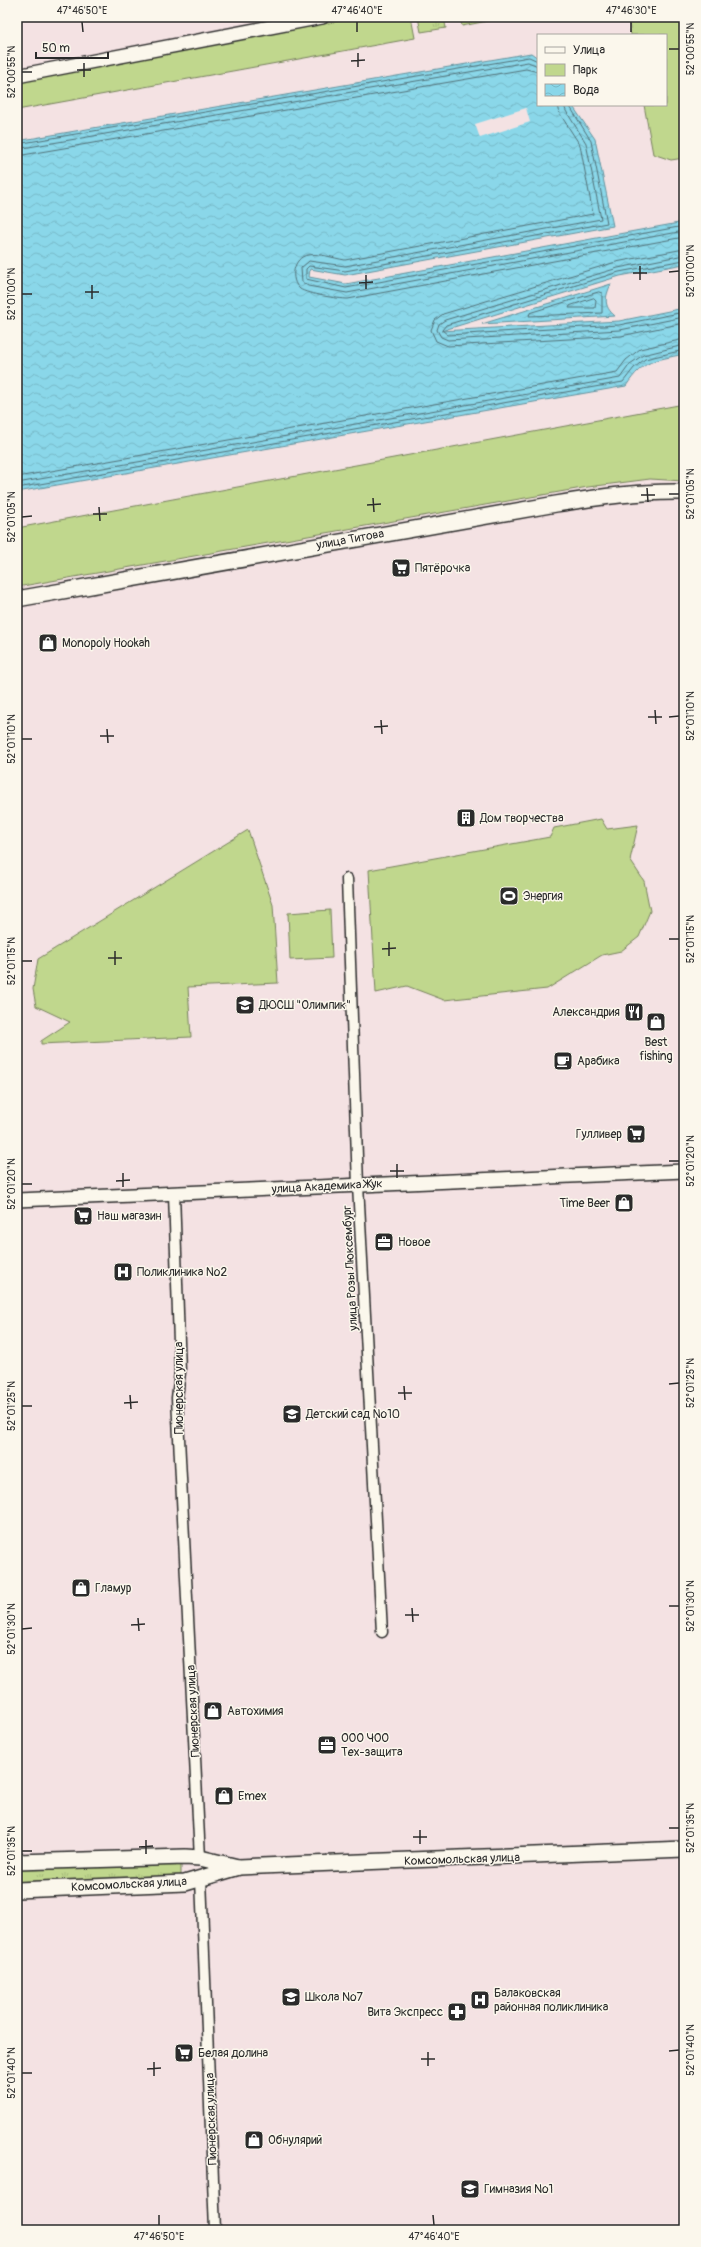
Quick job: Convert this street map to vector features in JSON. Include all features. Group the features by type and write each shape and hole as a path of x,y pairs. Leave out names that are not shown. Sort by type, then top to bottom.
{"main road":[{"name":"улица Титова","path":"17,599 548,505 619,494 654,491 684,492"},
{"name":"Комсомольская улица","path":"17,1862 200,1858 239,1867 684,1849"},
{"name":"Пионерская улица","path":"200,1858 202,1879"},
{"name":"Комсомольская улица","path":"17,1890 185,1883 239,1867"}],"street":[{"path":"17,76 322,17"},
{"name":"улица Розы Люксембург","path":"347,879 348,974 382,1632"},
{"name":"улица Академика Жук","path":"17,1200 684,1171"},
{"name":"Пионерская улица","path":"174,1193 180,1372 177,1398 200,1858"},
{"name":"Пионерская улица","path":"202,1879 215,2230"}],"green space":[{"path":"360,17 411,17 415,38 17,110 17,82"},
{"path":"418,17 444,17 446,28 421,32"},
{"path":"460,17 508,17 462,26"},
{"path":"628,17 684,17 684,158 671,160 653,154 644,106 667,106 667,34 631,34"},
{"path":"684,404 684,481 650,479 588,487 17,587 17,528"},
{"name":"Энергия","path":"601,819 607,829 638,825 630,860 644,881 650,911 639,937 621,951 602,955 547,989 444,1000 407,986 376,993 369,870 550,837 554,828"},
{"path":"248,830 273,905 278,983 188,987 191,1037 41,1044 41,1041 70,1022 36,1006 33,989 38,959"},
{"path":"330,910 332,958 290,960 288,913"},
{"path":"178,1863 181,1865 181,1876 17,1885 17,1868"}],"water":[{"path":"531,53 537,57 537,106 573,106 595,139 613,226 345,275 310,269 309,277 346,284 684,222 684,264 620,276 441,331 619,321 684,308 684,354 650,362 632,377 626,386 17,492 17,141"},
{"path":"611,284 607,293 606,301 608,309 615,316 482,324"}],"pier":[{"path":"526,108 530,122 480,138 475,124"}],"place":[{"name":"Пятёрочка","path":"401,568"},
{"name":"Monopoly Hookah","path":"48,643"},
{"name":"Дом творчества","path":"466,818"},
{"name":"Энергия","path":"509,896"},
{"name":"ДЮСШ \"Олимпик\"","path":"245,1005"},
{"name":"Александрия","path":"634,1012"},
{"name":"Best fishing","path":"656,1022"},
{"name":"Арабика","path":"563,1061"},
{"name":"Гулливер","path":"636,1134"},
{"name":"Time Beer","path":"624,1203"},
{"name":"Наш магазин","path":"83,1216"},
{"name":"Новое","path":"384,1242"},
{"name":"Поликлиника №2","path":"123,1272"},
{"name":"Детский сад №10","path":"292,1414"},
{"name":"Гламур","path":"81,1588"},
{"name":"Автохимия","path":"213,1711"},
{"name":"ООО ЧОО Тех-защита","path":"327,1745"},
{"name":"Emex","path":"224,1796"},
{"name":"Школа №7","path":"291,1997"},
{"name":"Балаковская районная поликлиника","path":"480,2000"},
{"name":"Вита Экспресс","path":"457,2012"},
{"name":"Белая долина","path":"184,2053"},
{"name":"Обнулярий","path":"254,2140"},
{"name":"Гимназия №1","path":"470,2189"}]}
